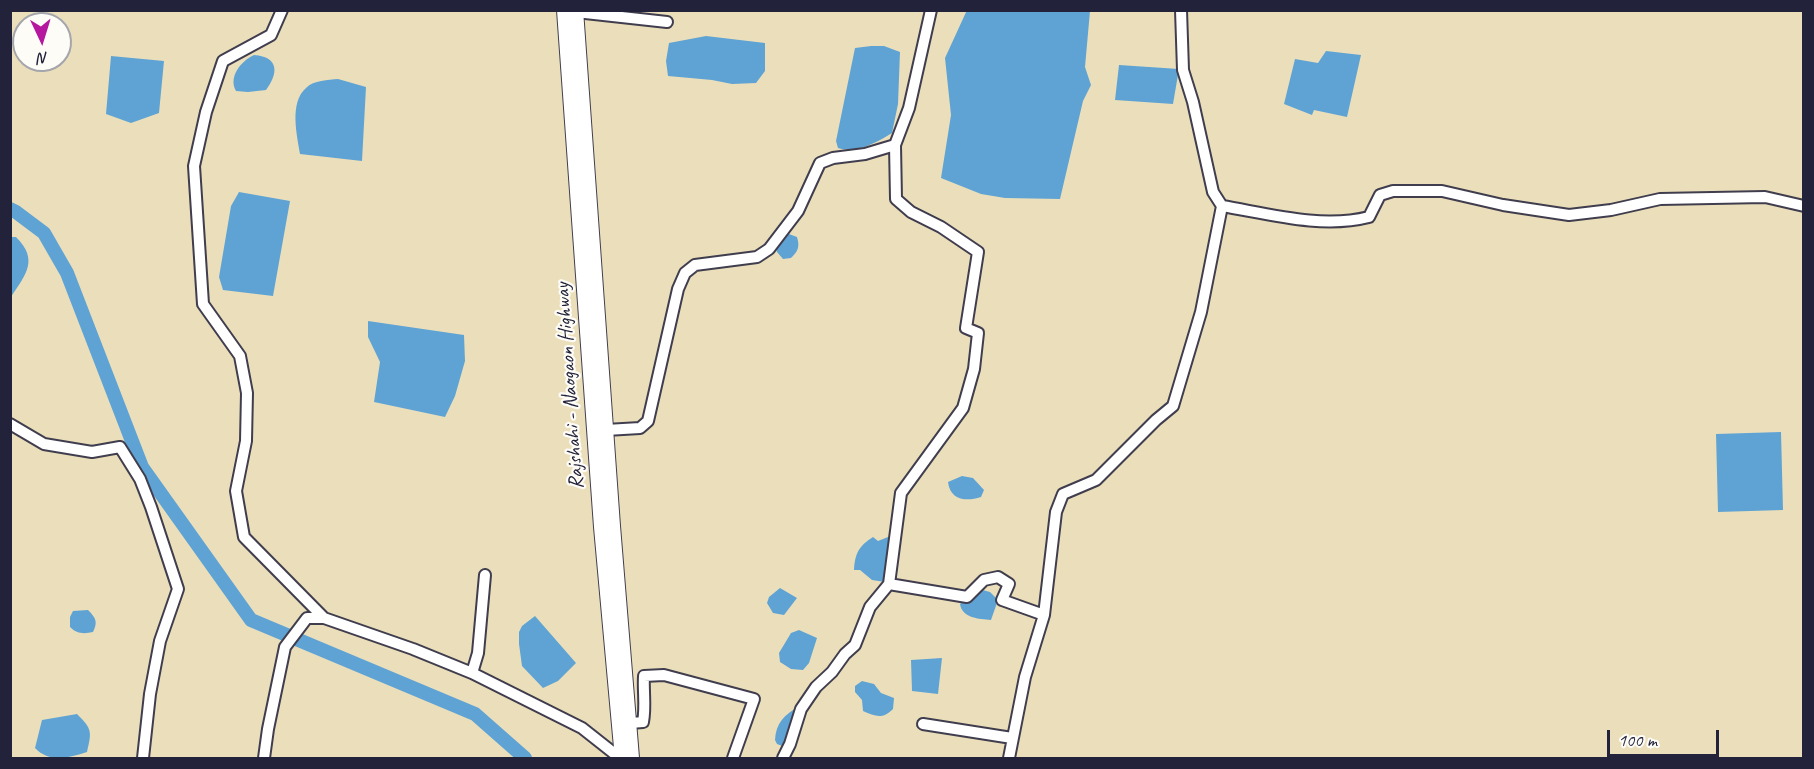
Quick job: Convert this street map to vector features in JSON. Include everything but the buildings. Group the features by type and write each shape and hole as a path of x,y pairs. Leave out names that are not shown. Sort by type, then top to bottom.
{"main road":[{"name":"Rajshahi - Naogaon Highway","path":"572,11 606,430 621,759"},
{"name":"Rajshahi - Naogaon Highway","path":"572,11 601,528 618,661 630,723 633,759"}],"street":[{"path":"282,10 272,34 223,61 206,112 194,166 203,304 240,356 247,393 246,441 236,491 244,537 324,618"},
{"path":"783,759 801,709 816,687 855,645 870,607 889,585 902,493 963,408 974,369 978,333 966,328 978,252 941,227 911,212 896,198 895,144 909,108 931,10"},
{"path":"1009,759 1025,677 1044,615 1056,512 1063,494 1096,480 1173,406 1201,312 1222,206 1213,192 1193,102 1183,70 1181,10"},
{"path":"572,11 621,13 667,22"},
{"path":"606,430 640,428 648,421 678,289 685,273 695,265 757,257 769,249 798,211 820,163 833,158 865,154 895,144"},
{"path":"1222,206 1311,220 1354,221 1369,217 1380,195 1393,191 1442,191 1503,205 1569,215 1611,210 1660,199 1765,197 1803,206"},
{"path":"10,424 45,444 92,452 120,447 140,479 177,589 160,641 150,694 143,759"},
{"path":"472,673 478,653 484,575"},
{"path":"889,585 967,597 984,580 998,578 1009,584 1002,600 1044,615"},
{"path":"264,759 285,647 308,618 324,618 472,673 582,728 621,759"},
{"path":"630,723 643,722 645,713 644,676 664,675 754,699 733,759"},
{"path":"923,724 1012,738"}],"water":[{"path":"967,10 1090,11 1085,67 1091,85 1083,101 1060,199 1005,198 981,194 941,178 951,115 945,58"},
{"path":"706,36 765,43 765,71 756,83 732,84 668,76 666,61 669,43"},
{"path":"884,46 900,52 898,104 892,133 859,149 838,148 836,141 855,48"},
{"path":"1326,51 1361,55 1347,117 1314,110 1312,115 1284,104 1295,59 1318,63"},
{"path":"254,55 269,59 272,63 274,72 270,84 266,90 236,91 234,80 237,70"},
{"path":"111,56 164,61 159,113 131,123 106,114"},
{"path":"1119,65 1179,69 1173,104 1115,100"},
{"path":"338,79 366,87 362,161 300,154 296,110 301,94 313,83"},
{"path":"239,192 290,201 273,296 223,290 219,277 231,206"},
{"path":"789,234 797,237 798,249 791,258 783,259 776,247 783,237"},
{"path":"11,237 16,237 23,245 27,253 28,267 11,297"},
{"path":"368,321 464,335 465,361 455,396 445,417 374,402 380,362 368,337"},
{"path":"1781,432 1783,510 1718,512 1716,434"},
{"path":"962,476 973,478 984,490 981,497 964,499 952,493 948,482"},
{"path":"873,537 878,541 888,537 890,543 885,582 872,580 860,570 854,570 859,550"},
{"path":"780,588 797,598 784,615 773,613 767,603 769,597"},
{"path":"979,589 990,592 998,600 991,620 972,617 961,609 960,604"},
{"path":"88,610 95,620 93,632 81,633 70,627 70,617 73,611"},
{"path":"535,616 576,663 558,681 543,688 522,666 519,644 519,632 522,626"},
{"path":"799,630 817,638 809,663 803,670 791,669 780,662 779,653 791,633"},
{"path":"942,658 938,694 912,691 911,660"},
{"path":"862,681 874,684 881,693 894,698 893,709 882,716 863,711 862,700 855,692 855,686"},
{"path":"798,707 785,747 777,744 775,740 779,724 785,716"},
{"path":"77,714 90,731 87,752 60,758 46,756 35,748 42,720"}],"waterway":[{"path":"10,209 44,233 67,273 142,467 251,620 475,714 525,758"}]}
